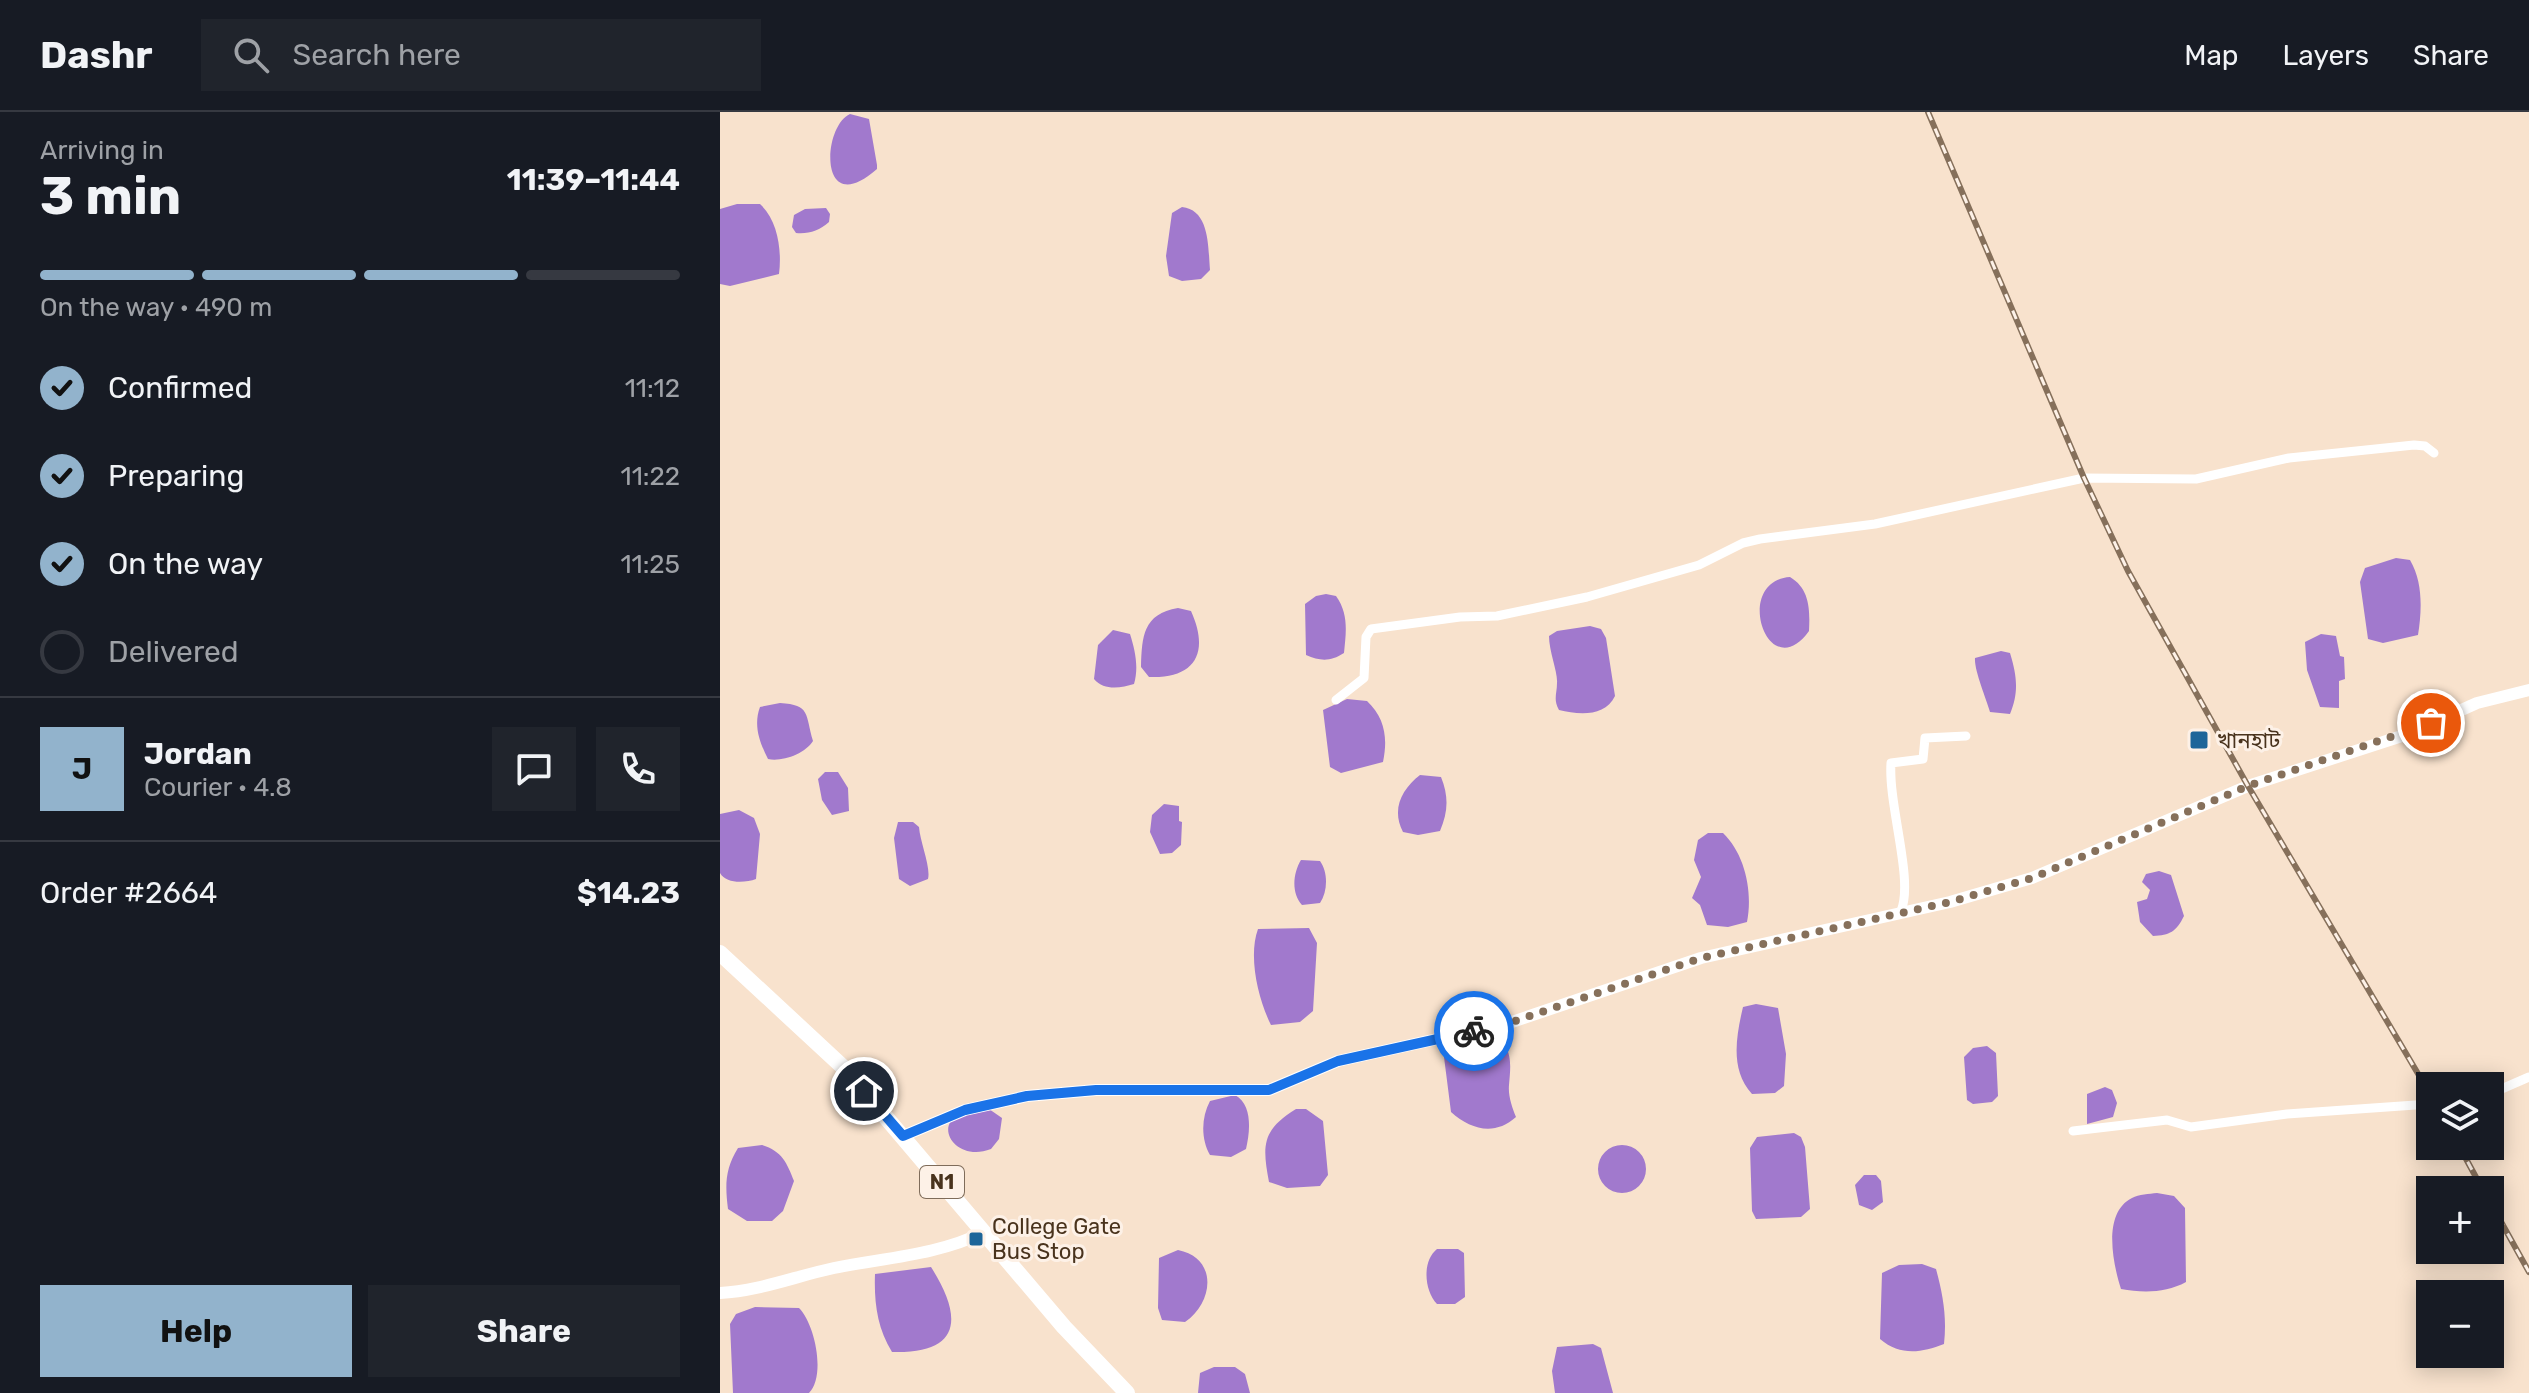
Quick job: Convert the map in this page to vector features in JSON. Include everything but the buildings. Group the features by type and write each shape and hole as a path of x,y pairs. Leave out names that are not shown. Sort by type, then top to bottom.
{"highway":[{"name":"N1","path":"720,953 844,1068 1064,1327 1127,1393"}],"street":[{"path":"1336,700 1364,678 1366,637 1371,629 1460,617 1497,616 1587,597 1699,565 1743,543 1760,539 1875,524 2084,478 2196,479 2289,458 2414,445 2425,446 2434,453"},
{"path":"903,1136 965,1110 1027,1096 1096,1090 1269,1090 1338,1061 1509,1023 1701,958 2032,878 2248,786 2408,734 2477,703 2529,690"},
{"path":"1901,911 1908,896 1896,836 1891,763 1923,759 1925,738 1966,736"},
{"path":"2504,1088 2529,1077"},
{"path":"2073,1131 2167,1120 2191,1127 2287,1114 2416,1105"},
{"path":"720,1293 748,1292 834,1268 936,1249 984,1232"}],"shaded area":[{"path":"850,114 869,119 877,169 858,182 844,184 835,178 831,150 834,135"},
{"path":"737,204 760,204 771,218 779,246 780,265 779,274 730,286 720,284 720,209"},
{"path":"1182,207 1198,215 1206,231 1210,270 1201,279 1182,281 1169,276 1166,256 1172,213"},
{"path":"826,208 830,214 829,222 814,231 796,233 792,227 794,215 805,209"},
{"path":"2396,558 2410,560 2417,577 2421,606 2418,635 2383,643 2368,639 2360,582 2365,568"},
{"path":"1790,577 1805,594 1809,608 1809,631 1794,645 1781,647 1770,640 1762,627 1760,611 1763,595 1772,583"},
{"path":"1316,596 1336,596 1340,603 1346,631 1344,653 1325,660 1306,655 1305,604"},
{"path":"1178,608 1191,611 1197,626 1198,651 1188,668 1165,676 1149,677 1141,667 1147,628 1158,615"},
{"path":"1590,626 1601,629 1606,638 1615,696 1605,708 1591,713 1559,710 1549,636 1557,631"},
{"path":"1113,630 1130,634 1136,659 1134,684 1108,687 1094,679 1098,645"},
{"path":"2321,634 2336,636 2340,656 2344,657 2345,679 2339,681 2339,708 2320,707 2307,670 2305,642"},
{"path":"2001,651 2010,653 2015,677 2016,691 2010,714 1990,712 1975,663 1975,658"},
{"path":"2444,692 2451,710 2416,729 2409,726 2410,699 2415,693"},
{"path":"1347,699 1367,701 1378,714 1384,729 1384,753 1383,762 1341,773 1330,767 1323,710"},
{"path":"780,703 802,709 813,741 793,756 768,759 758,734 758,714 760,707"},
{"path":"825,772 838,772 848,788 849,811 832,815 822,800 818,779"},
{"path":"1420,775 1441,777 1446,804 1440,831 1418,835 1403,832 1398,808 1408,787"},
{"path":"1164,804 1179,806 1181,845 1172,853 1160,854 1150,832 1152,815"},
{"path":"739,810 754,818 760,834 756,879 741,882 731,881 720,873 720,814"},
{"path":"898,822 913,822 919,827 928,868 928,879 910,886 899,879 894,838"},
{"path":"1708,833 1723,833 1742,862 1749,898 1747,922 1728,927 1707,925 1700,905 1692,898 1701,877 1694,860 1698,840"},
{"path":"1301,860 1320,861 1323,865 1326,887 1320,903 1302,905 1298,900 1294,883"},
{"path":"2159,871 2171,875 2184,916 2172,932 2153,936 2140,922 2137,902 2147,899 2150,890 2142,882 2146,874"},
{"path":"1309,928 1317,943 1313,1011 1300,1022 1271,1025 1262,1003 1254,964 1258,929"},
{"path":"1756,1004 1778,1008 1786,1054 1784,1086 1775,1093 1752,1094 1740,1074 1737,1041 1743,1007"},
{"path":"1486,1035 1502,1043 1509,1054 1509,1093 1516,1117 1491,1129 1475,1127 1451,1112 1444,1057 1462,1040"},
{"path":"1987,1046 1996,1053 1998,1096 1992,1102 1973,1104 1967,1100 1964,1057 1973,1048"},
{"path":"2105,1087 2112,1090 2117,1103 2113,1117 2087,1124 2087,1094"},
{"path":"1235,1095 1241,1099 1247,1112 1249,1127 1246,1149 1231,1157 1210,1155 1204,1135 1207,1108 1210,1101"},
{"path":"989,1109 1002,1118 999,1139 991,1149 968,1151 953,1142 948,1128 951,1121 960,1115"},
{"path":"1296,1109 1306,1109 1323,1121 1328,1175 1320,1186 1287,1188 1269,1182 1265,1158 1267,1140 1276,1124"},
{"path":"1794,1133 1801,1137 1805,1147 1810,1209 1801,1217 1756,1219 1752,1211 1750,1148 1757,1137"},
{"path":"762,1145 783,1158 794,1181 783,1211 772,1221 747,1221 728,1209 728,1170 738,1148"},
{"path":"1622,1145 1639,1152 1646,1169 1639,1186 1622,1193 1605,1186 1598,1169 1605,1152"},
{"path":"1864,1175 1876,1175 1881,1181 1883,1202 1872,1210 1859,1205 1855,1185"},
{"path":"2157,1193 2174,1196 2185,1208 2186,1282 2154,1291 2121,1289 2112,1240 2116,1215 2132,1198"},
{"path":"1437,1249 1458,1249 1464,1253 1465,1297 1455,1304 1437,1304 1429,1291 1427,1268"},
{"path":"1178,1250 1200,1262 1207,1282 1202,1303 1185,1322 1162,1320 1158,1308 1159,1258"},
{"path":"1922,1264 1936,1269 1944,1306 1944,1344 1919,1351 1895,1348 1880,1339 1882,1273 1899,1265"},
{"path":"931,1267 948,1302 950,1329 944,1339 932,1347 892,1352 878,1314 875,1274"},
{"path":"755,1307 799,1308 805,1316 814,1337 818,1363 814,1385 809,1393 733,1393 730,1324 736,1314"},
{"path":"1593,1344 1601,1348 1613,1393 1555,1393 1552,1371 1557,1347"},
{"path":"1214,1367 1235,1367 1245,1374 1250,1393 1198,1393 1200,1373"}],"railway":[{"path":"1928,112 2084,478 2128,571 2248,786 2417,1072"},
{"path":"2467,1160 2475,1176"},
{"path":"2504,1227 2529,1272"}],"way so far":[{"path":"1474,1031 1509,1023 1701,958 1950,902 2032,878 2248,786 2408,734 2431,723"}],"place":[{"name":"খানহাট","path":"2199,740"},
{"name":"College Gate Bus Stop","path":"976,1239"}],"route":[{"path":"864,1091 903,1136 965,1110 1027,1096 1096,1090 1269,1090 1338,1061 1474,1031"}]}
